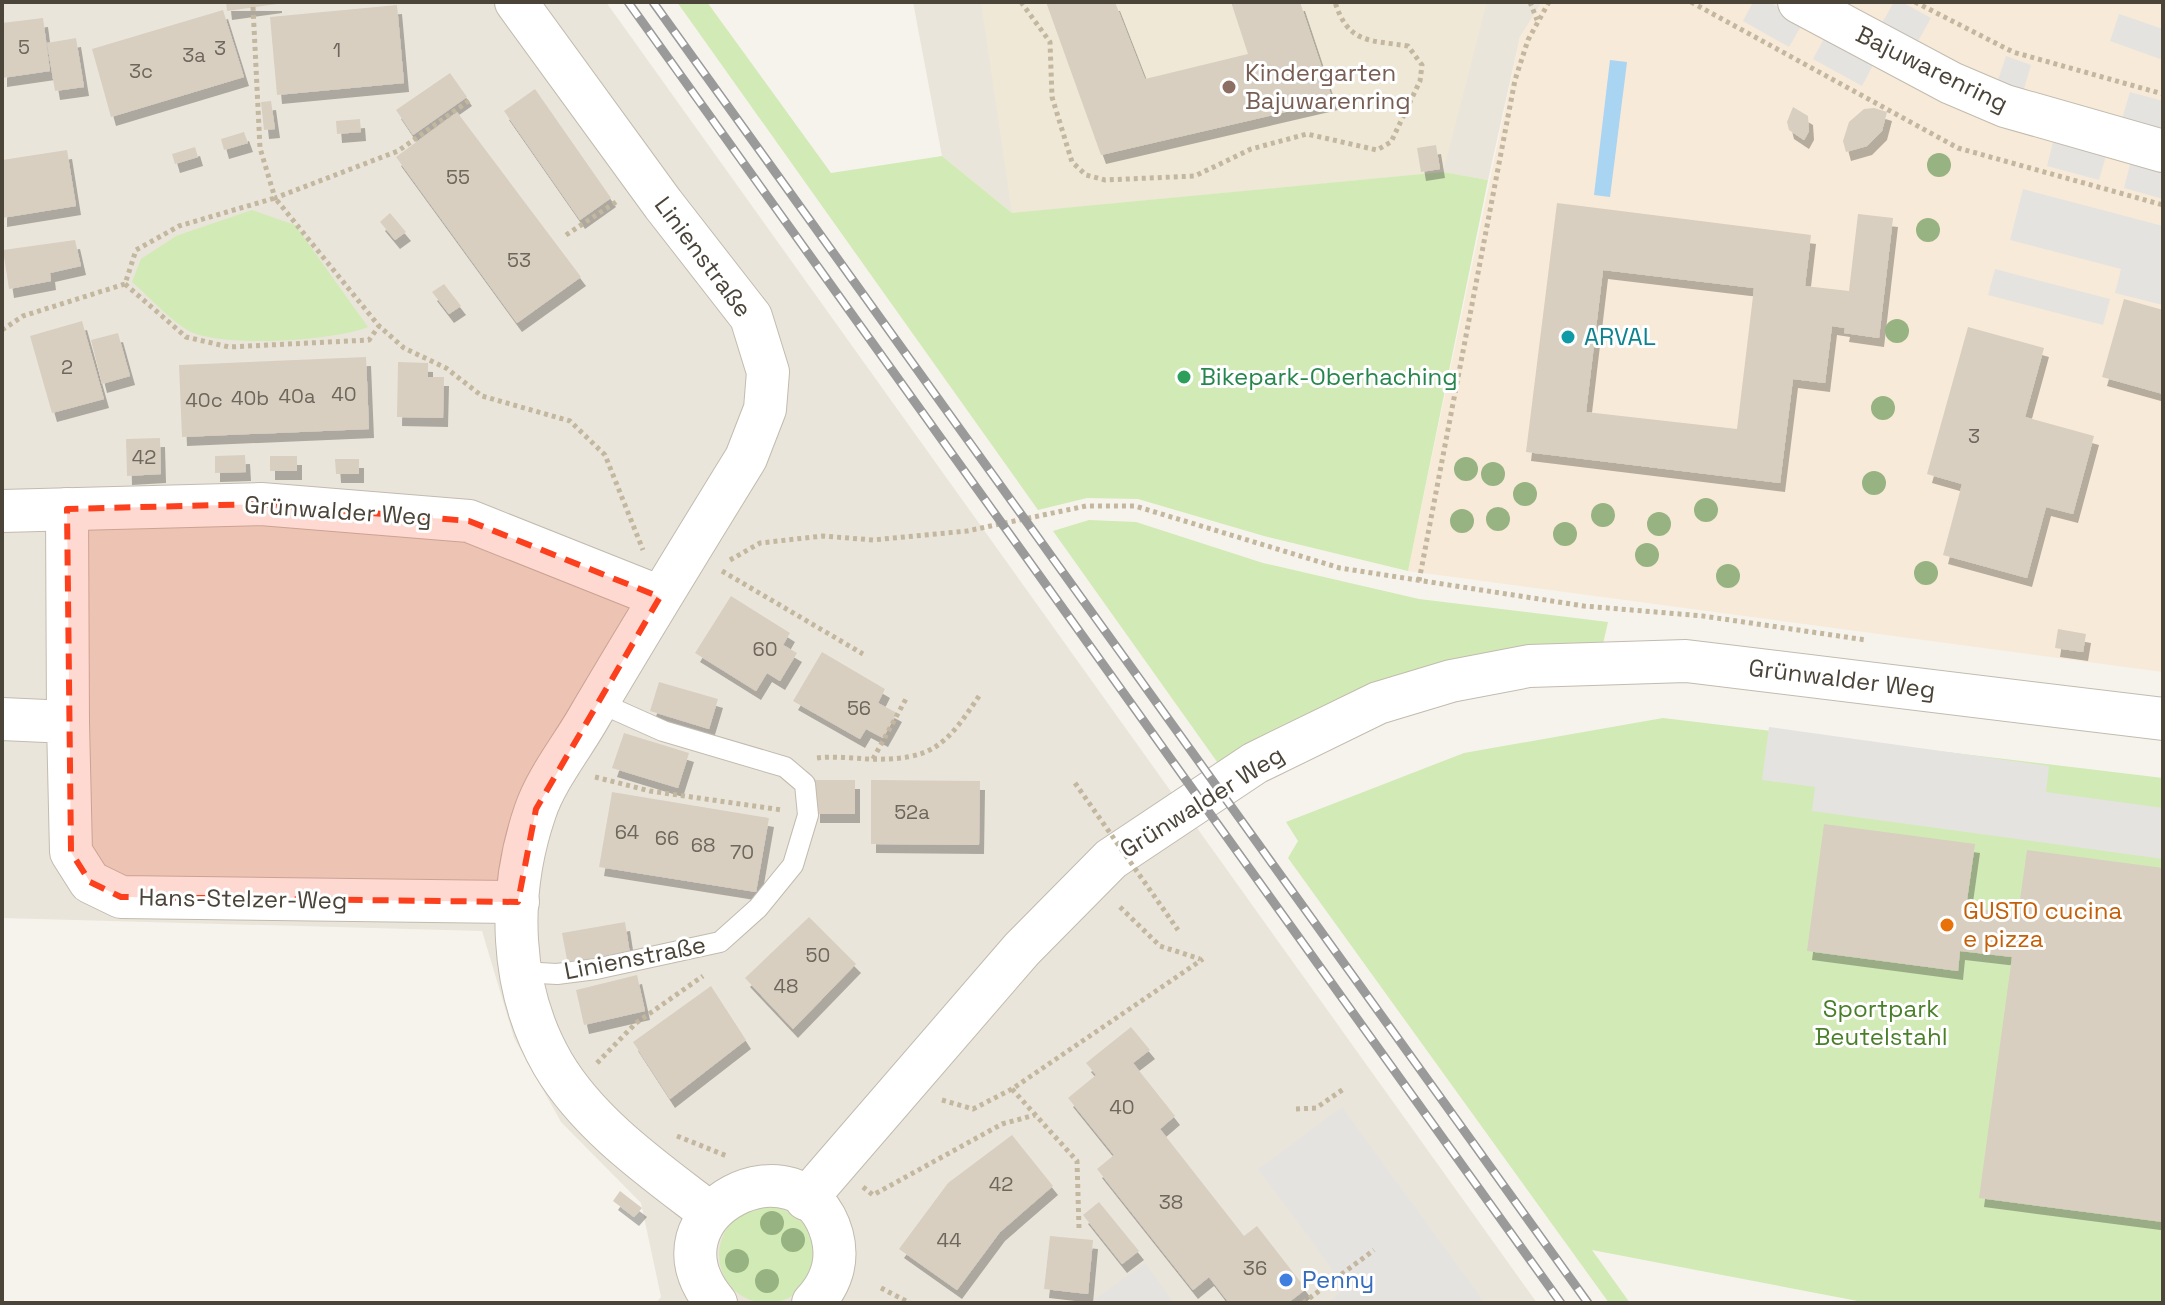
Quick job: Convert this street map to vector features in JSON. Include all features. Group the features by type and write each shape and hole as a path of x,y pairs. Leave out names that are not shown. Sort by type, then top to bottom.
{"street":[{"name":"Linienstraße","path":"516,2 751,317 768,372 765,409 746,458 660,597 536,809 518,902 520,972 531,1019 554,1065 582,1104 654,1171 710,1213"},
{"name":"Bajuwarenring","path":"1799,2 1951,83 2005,106 2163,151"},
{"name":"Grünwalder Weg","path":"2,511 261,504 469,521 660,597"},
{"name":"Hans-Stelzer-Weg","path":"67,509 71,852 90,882 121,897 518,902"},
{"name":"Grünwalder Weg","path":"806,1199 1022,949 1111,859 1255,763 1378,703 1451,681 1529,666 1686,661 2163,719"},
{"path":"2,719 68,722"},
{"path":"716,1303 702,1282 696,1259 699,1235 710,1213 733,1193 763,1185 793,1191 806,1199 824,1218 834,1243 833,1270 823,1300"}],"lane":[{"path":"598,702 663,731 785,767 805,784 808,815"},
{"name":"Linienstraße","path":"520,972 557,974 596,969 720,942 758,908 793,865 808,815"}],"path":[{"path":"1021,2 1050,42 1052,97 1072,162 1086,175 1105,180 1195,176 1251,149 1307,134 1362,149 1377,150 1391,142 1420,81 1422,65 1408,46 1359,39 1340,19 1335,2"},
{"path":"1530,2 1538,21"},
{"path":"1419,581 1515,80 1538,21 1549,2"},
{"path":"1691,2 1958,148 2163,205"},
{"path":"1915,2 2013,52 2163,94"},
{"path":"253,7 260,148 275,198 379,326 404,348 446,368 482,396 570,421 605,455 660,597"},
{"path":"125,284 136,250 179,226 275,198 398,151 470,100"},
{"path":"566,235 647,181"},
{"path":"125,284 186,337 229,347 369,340 379,326"},
{"path":"2,330 23,316 125,284"},
{"path":"863,654 718,569 760,543 823,536 873,540 967,531 1086,506 1135,506 1340,568 1584,606 1703,616 1875,642"},
{"path":"785,767 821,757 873,759 927,754 953,734 981,693"},
{"path":"873,759 907,697"},
{"path":"587,774 650,791 734,801 808,815"},
{"path":"1075,783 1178,930"},
{"path":"940,1099 973,1109 1012,1089 1203,959 1160,946 1120,907"},
{"path":"593,1067 636,1023 710,972 720,942"},
{"path":"1296,1109 1316,1108 1345,1088"},
{"path":"1012,1089 1077,1161 1079,1228"},
{"path":"873,1195 1002,1124 1035,1115"},
{"path":"1303,1303 1374,1250"},
{"path":"881,1288 910,1303"}],"highlighted area":[{"path":"261,504 469,521 660,597 536,809 518,902 121,897 90,882 71,852 67,509"}],"shaded area":[{"path":"2,2 606,2 1537,1303 656,1303 661,1297 641,1203 561,1122 514,1038 482,931 2,918"},
{"name":"Kindergarten Bajuwarenring","path":"913,2 1542,2 1520,37 1488,180 1442,172 1012,213 942,156"},
{"name":"Kindergarten Bajuwarenring","path":"981,2 1487,2 1443,172 1012,213"},
{"path":"1542,2 2163,2 2163,672 1408,571 1520,37"},
{"path":"1753,2 1769,2 1804,21 1789,47 1743,21"},
{"path":"1894,2 1902,2 1931,18 1917,43 1882,23"},
{"path":"2119,14 2163,29 2163,60 2110,41"},
{"path":"1826,35 1875,61 1862,86 1813,59"},
{"path":"2006,56 2031,65 2023,92 1997,83"},
{"path":"2130,92 2163,101 2163,130 2122,119"},
{"path":"2054,138 2107,152 2099,180 2047,166"},
{"path":"2131,161 2163,170 2163,199 2124,188"},
{"path":"2023,189 2163,226 2163,305 2115,293 2121,269 2010,240"},
{"path":"1995,269 2110,299 2103,325 1988,295"},
{"path":"1769,727 2049,766 2046,792 2163,808 2163,859 1812,811 1815,787 1762,780"},
{"path":"1342,1107 1485,1303 1327,1303 1346,1288 1258,1169"},
{"path":"1145,1263 1174,1303 1090,1303"}],"green space":[{"name":"Bikepark-Oberhaching","path":"677,2 707,2 831,173 942,156 1012,213 1443,172 1488,180 1408,571 1264,536 1138,499 1087,498 1038,510"},
{"path":"252,210 295,225 368,327 330,336 278,341 226,340 205,336 189,331 167,315 132,282 141,259 176,236"},
{"path":"1089,520 1136,522 1263,563 1419,599 1608,622 1603,644 1220,766 1053,531"},
{"name":"Sportpark Beutelstahl","path":"1663,718 2163,778 2163,1303 1868,1303 1592,1250 1630,1303 1609,1303 1288,858 1298,841 1286,822 1464,753"},
{"path":"767,1207 785,1210 801,1221 812,1237 815,1255 812,1273 801,1289 785,1300 767,1303 749,1300 733,1289 722,1273 719,1255 722,1237 733,1221 749,1210"}],"water":[{"path":"1610,60 1627,62 1610,197 1594,195"}],"building":[{"path":"226,2 277,2 277,4 227,11"},
{"path":"1046,2 1115,2 1145,79 1248,54 1231,2 1300,2 1333,101 1101,155"},
{"path":"397,5 404,83 277,95 270,17"},
{"path":"223,10 244,77 111,117 92,49"},
{"path":"43,18 50,71 2,78 2,23"},
{"path":"76,38 84,87 55,91 47,43"},
{"path":"450,73 467,97 413,135 396,110"},
{"path":"535,89 611,198 580,220 504,111"},
{"path":"271,101 275,129 264,130 261,102"},
{"path":"1793,107 1808,116 1809,131 1804,140 1789,130 1787,122"},
{"path":"1864,109 1887,112 1882,131 1867,146 1846,152 1843,141 1849,122"},
{"path":"457,112 581,277 517,323 396,157"},
{"path":"360,119 361,132 337,134 336,121"},
{"path":"244,132 248,143 224,150 221,139"},
{"path":"1436,145 1440,169 1421,172 1417,148"},
{"path":"195,147 198,157 175,164 172,154"},
{"path":"67,150 76,206 2,218 2,160"},
{"name":"ARVAL","path":"1557,203 1811,235 1805,286 1849,291 1858,214 1893,218 1879,338 1844,333 1845,328 1832,326 1825,383 1793,379 1780,483 1526,452","holes":["1603,270 1754,288 1737,429 1586,412"]},
{"path":"390,213 406,232 395,240 380,222"},
{"path":"75,240 81,266 50,273 51,281 9,289 3,250"},
{"path":"444,284 461,306 449,314 432,292"},
{"path":"2124,299 2163,310 2163,394 2102,377"},
{"path":"82,321 104,399 52,413 30,336"},
{"path":"1968,327 2044,348 2025,417 2094,436 2073,514 2046,507 2027,578 1943,555 1962,484 1927,474"},
{"path":"118,333 130,376 102,384 91,340"},
{"path":"366,357 369,429 182,437 179,365"},
{"path":"398,362 428,363 428,377 444,377 443,418 397,417"},
{"path":"160,438 161,474 127,476 126,439"},
{"path":"245,455 246,472 215,473 215,456"},
{"path":"270,456 297,456 297,471 270,471"},
{"path":"335,459 359,459 359,474 336,474"},
{"path":"731,596 790,633 783,645 797,653 780,681 767,673 756,691 695,653"},
{"path":"2058,629 2086,634 2083,652 2055,648"},
{"path":"822,652 885,689 878,703 897,713 883,738 866,729 860,739 793,701"},
{"path":"659,682 718,699 709,729 650,711"},
{"path":"624,733 689,753 678,788 612,768"},
{"path":"815,780 855,780 855,814 815,814"},
{"path":"871,780 980,781 979,845 871,844"},
{"path":"612,792 769,818 756,892 599,867"},
{"path":"1824,824 1975,844 1966,907 2018,914 2027,850 2163,868 2163,1222 1979,1198 2012,957 1960,951 1958,971 1807,951"},
{"path":"809,917 856,964 793,1029 745,978"},
{"path":"625,922 630,954 568,965 562,933"},
{"path":"637,975 645,1011 584,1025 576,990"},
{"path":"711,986 746,1040 670,1099 633,1042"},
{"path":"1131,1027 1150,1050 1133,1063 1175,1116 1160,1129 1244,1236 1257,1226 1306,1289 1288,1303 1229,1303 1209,1277 1193,1290 1097,1169 1114,1155 1068,1098 1096,1075 1086,1063"},
{"path":"1012,1135 1053,1186 1000,1232 957,1290 899,1249 948,1183"},
{"path":"620,1191 642,1208 634,1217 613,1201"},
{"path":"1099,1202 1139,1251 1122,1264 1083,1215"},
{"path":"1050,1236 1093,1240 1088,1294 1044,1289"}],"railway":[{"path":"628,2 1561,1303"},
{"path":"653,2 1588,1303"}],"place":[{"name":"Kindergarten Bajuwarenring","path":"1229,87"},
{"name":"ARVAL","path":"1568,337"},
{"name":"Bikepark-Oberhaching","path":"1184,377"},
{"name":"GUSTO cucina e pizza","path":"1947,925"},
{"name":"Penny","path":"1286,1280"}]}
